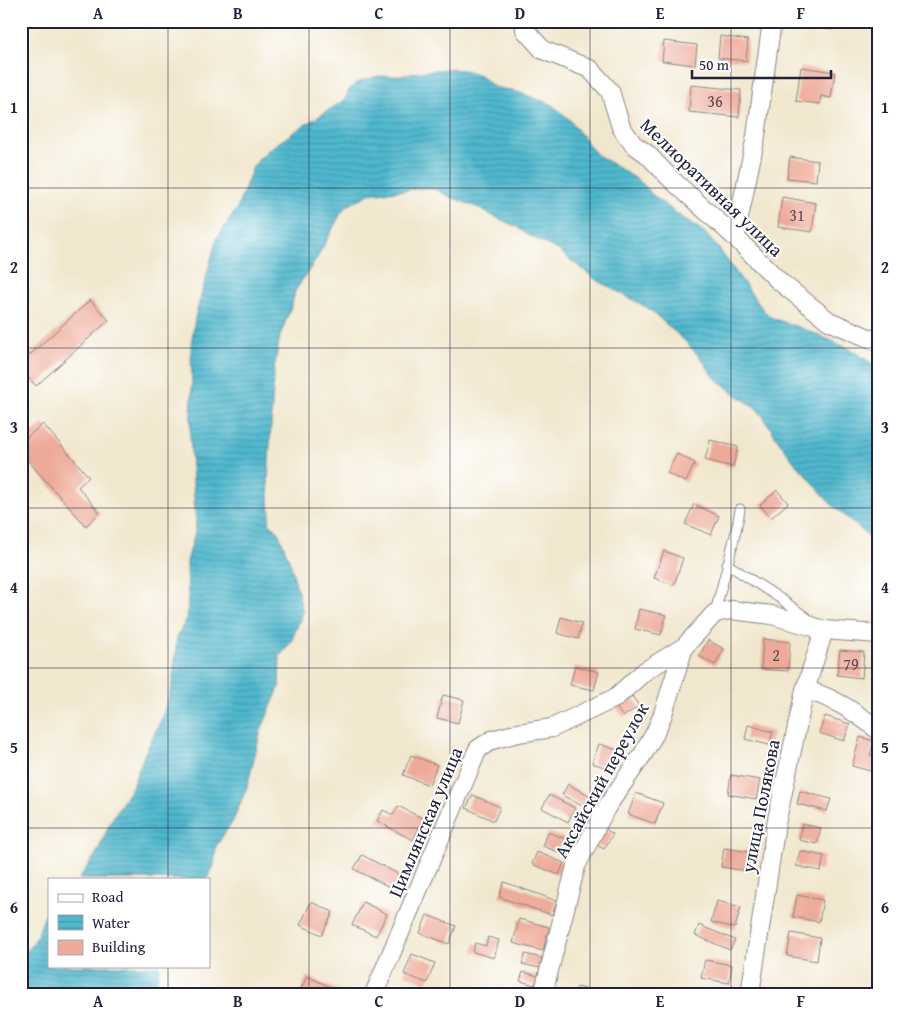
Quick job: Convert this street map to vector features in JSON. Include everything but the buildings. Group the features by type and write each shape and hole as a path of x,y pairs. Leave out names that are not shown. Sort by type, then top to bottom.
{"street":[{"name":"Мелиоративная улица","path":"526,21 525,30 543,50 590,69 610,91 621,127 633,144 647,154 779,281 829,321 878,342"},
{"path":"735,237 756,136 772,21"},
{"path":"715,614 731,610 772,615 824,630 878,634"},
{"name":"Цимлянская улица","path":"374,994 478,749 492,740 518,733 552,728 615,698 645,671 684,646 715,614"},
{"name":"улица Полякова","path":"750,994 776,824 805,690 824,630"},
{"name":"Аксайский переулок","path":"544,994 576,866 606,808 655,733 663,714 684,646"},
{"path":"805,690 817,693 839,704 878,730"}],"lane":[{"path":"715,614 727,564 736,538 740,509"},
{"path":"727,564 824,630"}],"water":[{"path":"446,69 465,70 480,75 494,87 517,92 551,104 569,119 596,154 635,178 651,194 703,231 719,249 764,311 772,318 804,329 848,348 878,367 878,544 830,503 797,466 755,407 715,378 701,358 685,341 648,308 595,279 558,250 528,235 517,227 482,209 437,190 425,188 369,194 347,206 340,215 317,258 295,291 280,336 274,369 268,481 269,523 278,531 290,562 303,612 291,642 280,656 279,688 261,730 247,787 233,821 216,846 214,866 208,878 80,878 98,851 112,819 132,787 145,753 161,720 172,687 177,637 187,618 187,562 196,528 190,437 192,393 191,345 195,318 217,238 237,209 253,167 268,150 345,100 349,90 356,83 378,76 401,76"},
{"path":"48,912 48,968 159,968 157,982 151,994 21,994 21,960 37,937 45,914"}]}
